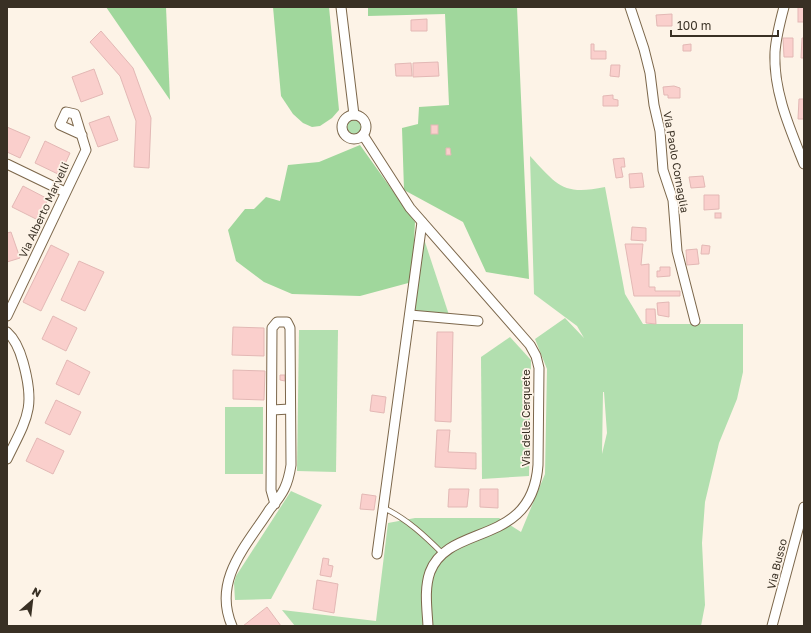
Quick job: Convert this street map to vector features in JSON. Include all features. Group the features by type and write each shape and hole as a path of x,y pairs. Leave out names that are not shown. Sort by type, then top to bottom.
{"street":[{"path":"341,7 354,115"},
{"name":"Via Paolo Cornaglia","path":"630,7 644,49 650,73 654,105 660,131 663,170 672,200 677,251 695,321"},
{"path":"784,7 775,52 777,85 782,104 803,159"},
{"path":"354,115 359,116 365,122 365,132 363,135 354,139 350,138 343,131 343,122 346,118 354,115"},
{"name":"Via Alberto Marvelli","path":"7,316 86,150 82,135"},
{"name":"Via delle Cerquete","path":"363,135 410,208 530,345 536,356 539,368 537,477 526,502 515,518 483,534 460,543 443,554 436,561 430,572 426,588 428,626"},
{"path":"7,164 65,192"},
{"path":"377,554 422,222"},
{"path":"410,315 478,321"},
{"path":"232,626 226,600 230,573 285,491 289,478 291,465 290,328 287,322 277,322 272,328 271,490 275,504"},
{"path":"7,332 20,350 30,393 29,410 7,459"},
{"path":"272,356 290,357"},
{"path":"272,410 290,410"},
{"name":"Via Busso","path":"772,626 804,507"}],"lane":[{"path":"384,508 395,513 419,531 443,554"}],"green space":[{"path":"106,7 166,7 170,100"},
{"path":"273,7 329,7 339,110 332,118 320,126 312,127 303,123 293,114 281,96"},
{"path":"368,7 517,7 529,279 486,272 463,222 404,190 402,128 418,124 419,107 449,105 445,14 368,16"},
{"path":"354,120 361,125 362,128 357,135 354,136 347,131 346,128 351,121"},
{"path":"360,145 415,222 412,282 360,296 292,294 264,282 236,261 228,230 245,209 254,209 266,197 280,201 288,165 319,162"},
{"path":"530,156 547,174 562,186 579,190 605,187 625,294 643,324 743,324 743,372 737,399 719,443 705,502 702,543 705,605 701,626 295,626 282,610 376,621 388,523 415,518 499,518 521,532 545,474 547,369 535,339 565,318 584,338 577,326 534,294","holes":["603,392 604,392 607,433 602,454"]},
{"path":"423,236 449,315 414,311"},
{"path":"299,330 338,330 336,472 297,471"},
{"path":"510,337 531,360 529,476 482,479 481,357"},
{"path":"225,407 263,407 263,474 225,474"},
{"path":"291,491 322,505 271,599 235,600 234,583 236,576"}],"building":[{"path":"798,7 804,7 804,22 798,22"},
{"path":"672,14 672,26 657,26 656,15"},
{"path":"427,19 427,31 411,31 411,20"},
{"path":"101,31 133,68 151,118 149,168 134,167 136,121 120,76 90,42"},
{"path":"783,38 793,38 793,57 784,57"},
{"path":"802,38 804,38 804,58 801,58"},
{"path":"591,44 594,44 594,51 606,51 606,59 591,59"},
{"path":"691,44 691,51 683,51 683,45"},
{"path":"438,62 439,76 413,77 413,63"},
{"path":"411,63 412,76 396,76 395,64"},
{"path":"611,65 620,65 619,77 610,76"},
{"path":"94,69 103,94 81,102 72,77"},
{"path":"674,86 680,88 680,98 668,98 668,95 664,95 663,87"},
{"path":"613,95 613,99 618,100 618,106 603,106 603,96"},
{"path":"799,99 804,99 804,119 798,119"},
{"path":"109,116 118,140 98,147 89,123"},
{"path":"431,125 438,125 438,134 431,134"},
{"path":"7,127 30,137 20,158 7,152"},
{"path":"45,141 70,153 60,175 35,163"},
{"path":"446,148 450,148 451,155 446,155"},
{"path":"624,158 625,167 621,167 623,177 616,178 613,159"},
{"path":"642,173 644,187 630,188 629,174"},
{"path":"703,176 705,187 691,188 689,177"},
{"path":"23,186 48,199 38,220 12,207"},
{"path":"704,195 719,195 719,209 704,210"},
{"path":"715,213 721,213 721,218 715,218"},
{"path":"632,227 646,228 646,241 631,240"},
{"path":"11,232 20,258 7,262 7,233"},
{"path":"625,244 643,244 641,265 649,264 649,287 655,287 655,291 680,291 680,296 634,296"},
{"path":"51,245 69,254 41,311 23,302"},
{"path":"702,245 710,246 709,254 701,254"},
{"path":"697,249 699,264 687,265 686,250"},
{"path":"79,261 104,272 85,311 61,300"},
{"path":"660,267 670,267 670,276 657,277 657,271 660,271"},
{"path":"669,302 669,317 658,315 657,303"},
{"path":"646,309 655,309 656,324 646,323"},
{"path":"53,316 77,328 66,351 42,339"},
{"path":"233,327 264,328 264,356 232,355"},
{"path":"437,332 453,332 451,422 435,421"},
{"path":"67,360 90,372 79,395 56,384"},
{"path":"233,370 265,371 264,400 233,399"},
{"path":"280,375 285,375 285,381 280,380"},
{"path":"372,395 386,397 384,413 370,411"},
{"path":"56,400 81,412 70,435 45,423"},
{"path":"437,430 450,430 448,452 476,453 476,469 435,467"},
{"path":"37,438 64,451 53,474 26,461"},
{"path":"449,489 469,489 467,507 448,507"},
{"path":"480,489 498,489 498,508 480,507"},
{"path":"362,494 376,496 374,510 360,509"},
{"path":"323,558 329,559 328,565 333,566 331,577 320,575"},
{"path":"317,580 338,584 334,613 313,609"},
{"path":"267,607 281,626 243,626"}]}
